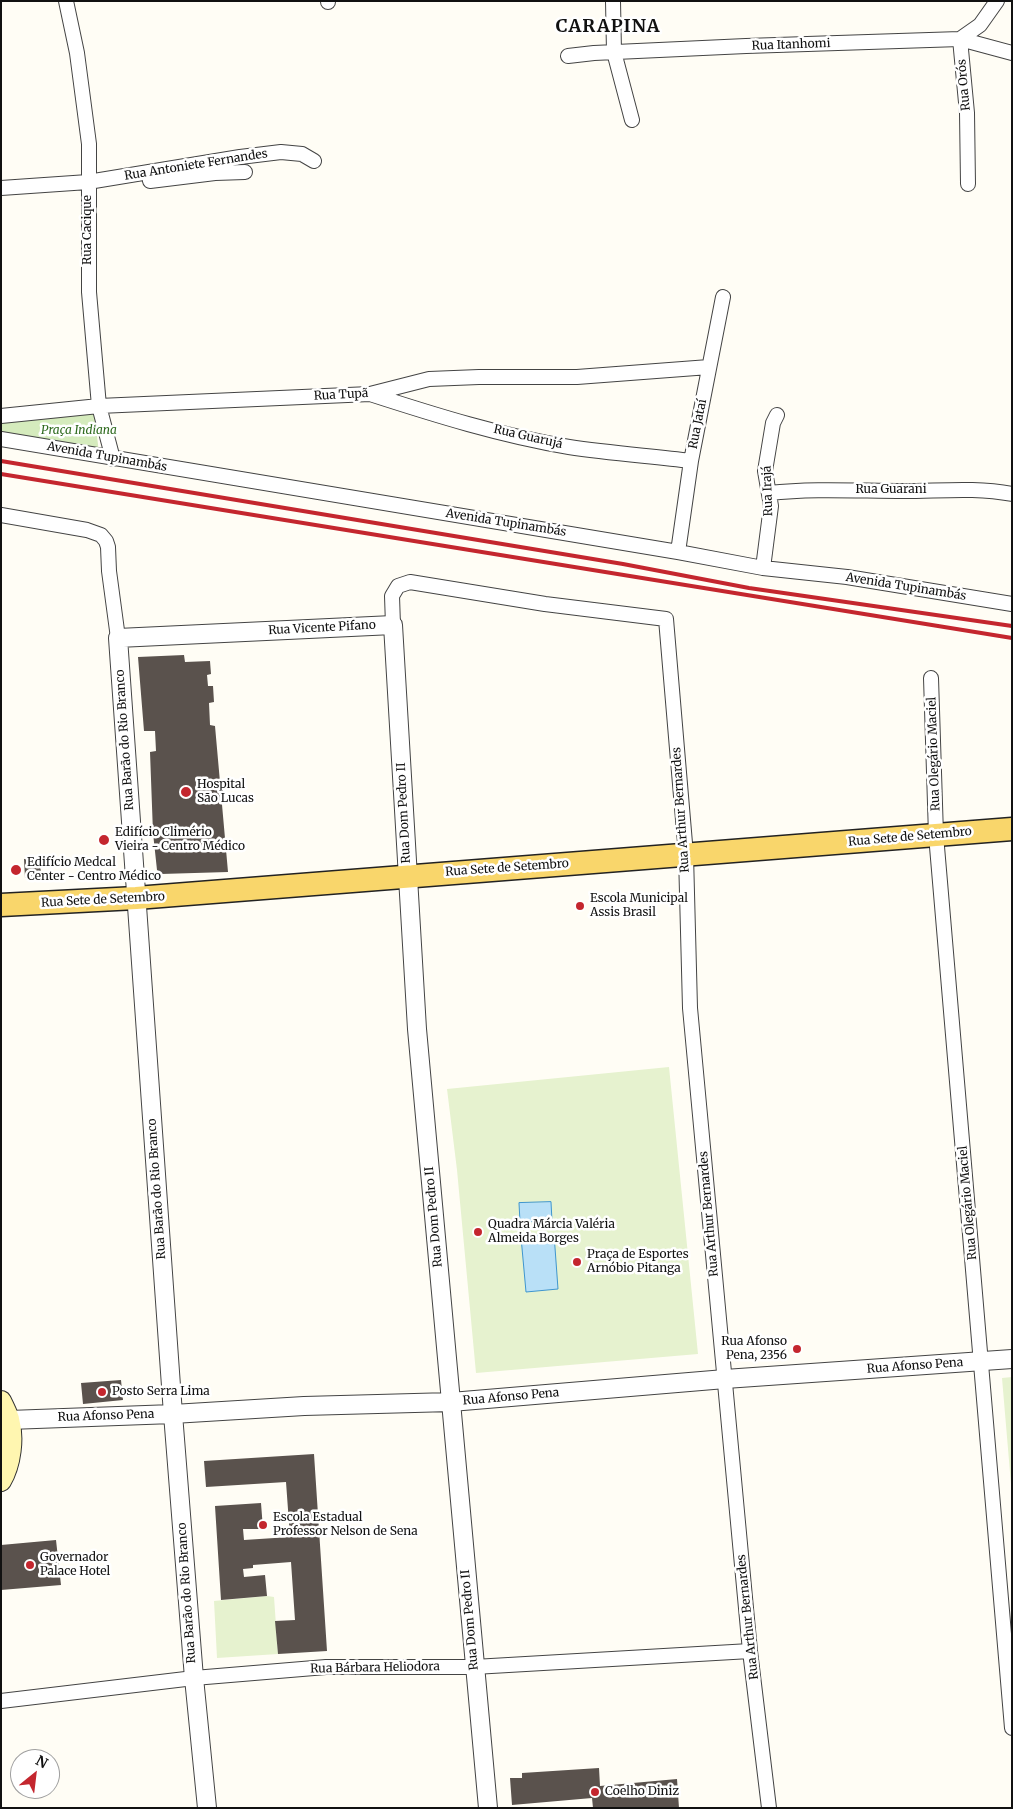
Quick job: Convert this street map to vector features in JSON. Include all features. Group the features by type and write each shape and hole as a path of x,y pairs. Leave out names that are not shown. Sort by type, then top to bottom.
{"main road":[{"name":"Rua Sete de Setembro","path":"1,906 136,898 1012,828"},
{"path":"1,1401 9,1420 11,1448 5,1474 1,1481"}],"street":[{"name":"Rua Cacique","path":"66,1 77,53 89,144 88,292 99,406 113,459"},
{"path":"612,1 614,52 632,120"},
{"path":"960,39 980,25 996,1"},
{"name":"Rua Itanhomi","path":"568,56 614,52 960,39 1012,53"},
{"name":"Rua Orós","path":"960,39 967,114 968,184"},
{"name":"Rua Antoniete Fernandes","path":"1,188 88,182 281,152 302,154 314,161"},
{"name":"Rua Antoniete Fernandes","path":"107,179 127,184 216,173 245,172"},
{"name":"Rua Jataí","path":"678,552 690,461 723,297"},
{"name":"Rua Tupã","path":"1,416 99,406 370,394 429,379 577,377 708,367"},
{"name":"Rua Guarujá","path":"370,394 422,410 536,440 570,447 690,461"},
{"name":"Rua Irajá","path":"763,568 771,506 765,472 773,423 777,415"},
{"name":"Avenida Tupinambás","path":"1,439 678,552 763,568 847,577 1012,604"},
{"name":"Rua Guarani","path":"769,493 812,490 955,490 1012,494"},
{"name":"Rua Barão do Rio Branco","path":"1,515 95,532 106,541 109,552 109,571 118,638 173,1414 206,1808"},
{"name":"Rua Vicente Pifano","path":"118,638 393,625 392,596 398,586 410,582 545,604 666,619"},
{"name":"Rua Arthur Bernardes","path":"666,619 686,855 690,1008 750,1651 769,1808"},
{"name":"Rua Dom Pedro II","path":"393,625 417,1029 488,1808"},
{"name":"Rua Olegário Maciel","path":"932,678 936,835 1012,1728"},
{"name":"Rua Afonso Pena","path":"9,1420 173,1414 304,1406 451,1402 725,1379 1012,1359"},
{"name":"Rua Bárbara Heliodora","path":"1,1701 194,1678 326,1667 474,1667 750,1651"}],"green space":[{"name":"Praça Indiana","path":"94,411 99,453 1,436 1,420"},
{"name":"Praça de Esportes Arnóbio Pitanga","path":"669,1067 698,1354 476,1373 457,1170 447,1089"},
{"path":"1012,1377 1012,1496 1002,1378"},
{"path":"274,1597 278,1654 217,1658 214,1601"}],"water":[{"path":"551,1202 552,1221 520,1222 519,1203"},
{"path":"554,1234 558,1289 526,1292 521,1237"}],"building":[{"name":"Hospital São Lucas","path":"184,655 185,662 210,661 211,674 207,675 208,686 213,686 214,702 209,703 210,725 215,726 228,872 161,874 157,870 153,833 150,752 156,751 155,731 144,731 138,657"},
{"path":"40,858 41,877 25,878 24,859"},
{"name":"Posto Serra Lima","path":"121,1380 123,1400 83,1404 81,1383"},
{"path":"314,1454 327,1651 278,1654 275,1621 295,1620 291,1562 253,1565 253,1568 243,1569 244,1577 265,1575 267,1596 221,1600 215,1506 261,1503 263,1529 243,1529 244,1540 290,1537 286,1482 206,1487 204,1461"},
{"name":"Governador Palace Hotel","path":"56,1540 61,1585 1,1590 1,1545"},
{"name":"Coelho Diniz","path":"599,1768 600,1786 677,1779 679,1808 593,1808 592,1798 512,1805 510,1778 522,1778 522,1773"}],"railway":[{"path":"1,461 623,564 749,588 1012,626"},
{"path":"1,474 1012,638"}],"place":[{"name":"Hospital São Lucas","path":"186,792"},
{"name":"Edifício Climério Vieira - Centro Médico","path":"104,840"},
{"name":"Edifício Medcal Center - Centro Médico","path":"16,870"},
{"name":"Escola Municipal Assis Brasil","path":"580,906"},
{"name":"Quadra Márcia Valéria Almeida Borges","path":"478,1232"},
{"name":"Praça de Esportes Arnóbio Pitanga","path":"577,1262"},
{"name":"Rua Afonso Pena, 2356","path":"797,1349"},
{"name":"Posto Serra Lima","path":"102,1392"},
{"name":"Escola Estadual Professor Nelson de Sena","path":"263,1525"},
{"name":"Governador Palace Hotel","path":"30,1565"},
{"name":"Coelho Diniz","path":"595,1792"}],"district":[{"name":"CARAPINA","path":"608,27"}]}
